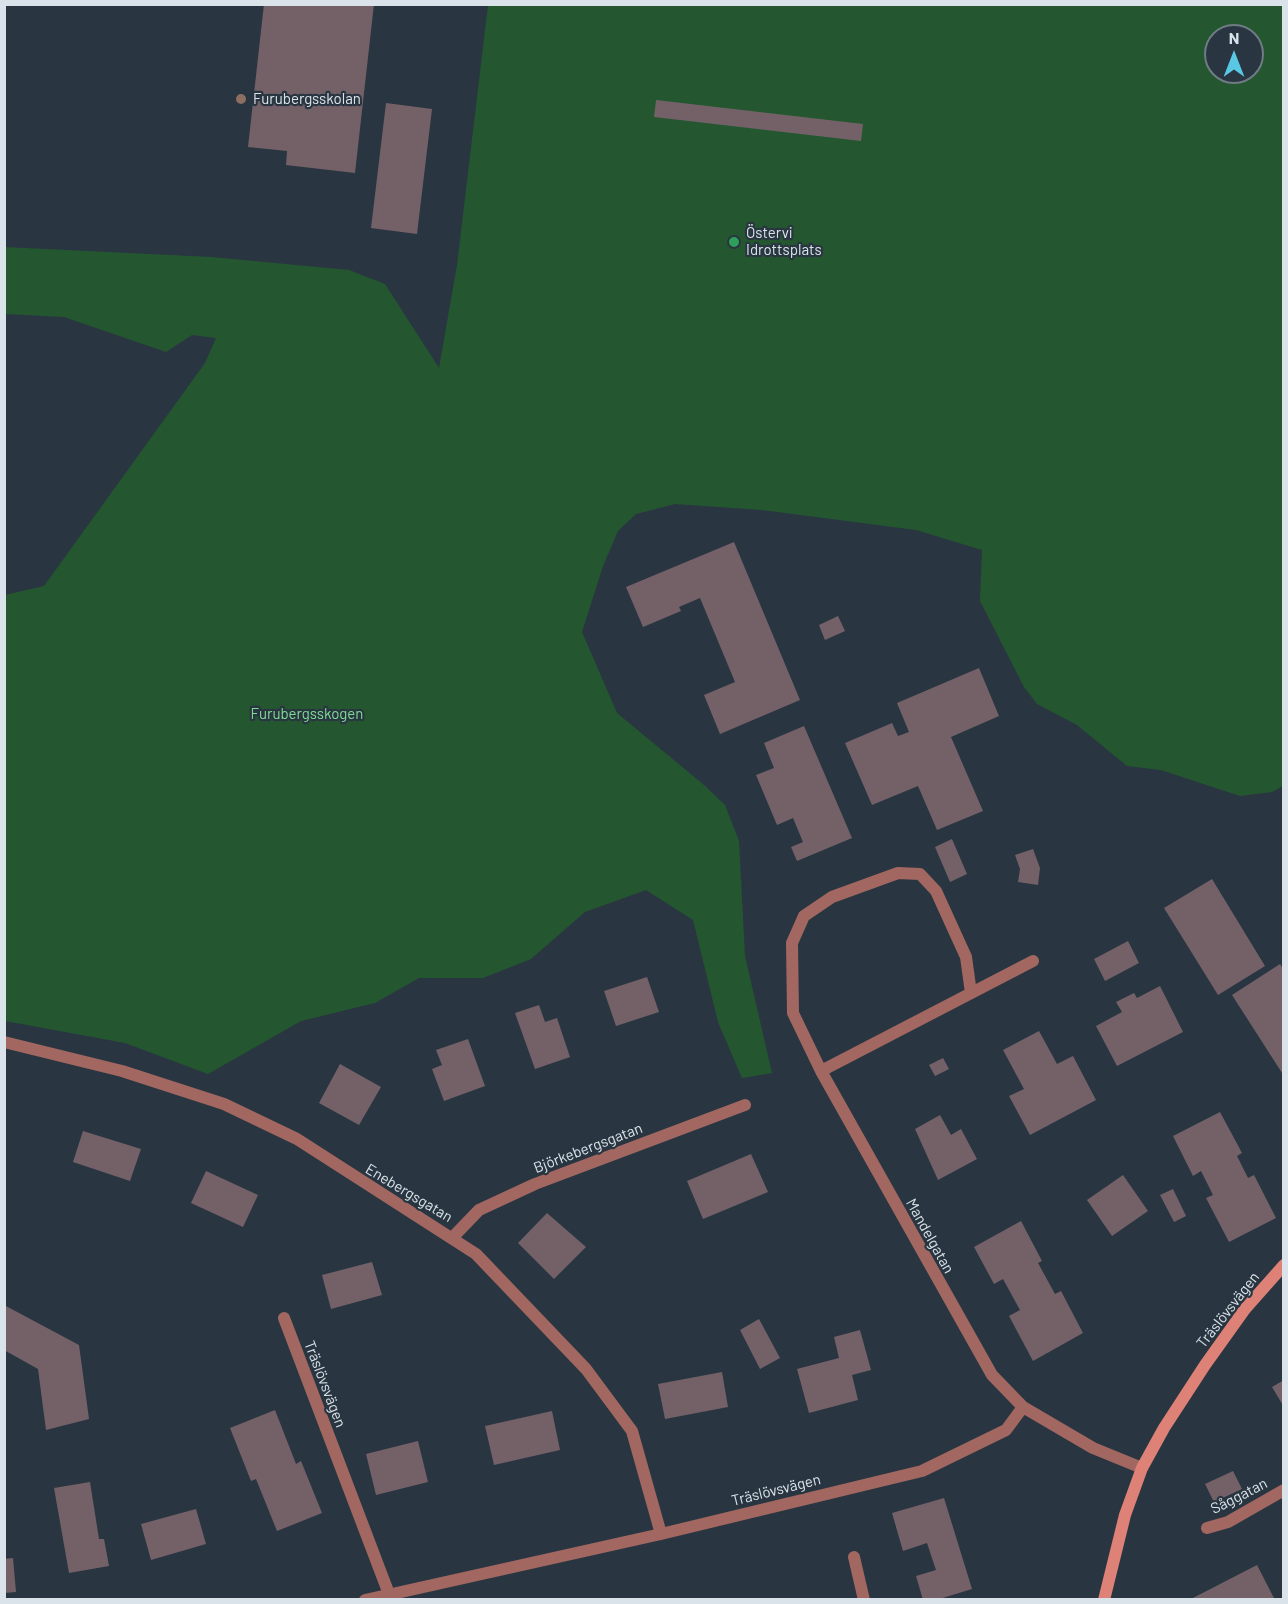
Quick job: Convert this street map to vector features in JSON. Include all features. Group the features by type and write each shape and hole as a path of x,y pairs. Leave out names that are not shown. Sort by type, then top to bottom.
{"street":[{"name":"Mandelgatan","path":"971,993 966,957 936,891 920,874 898,873 832,897 804,916 792,943 793,1012 821,1071 992,1375 1023,1407"},
{"path":"821,1071 1033,961"},
{"name":"Enebergsgatan","path":"4,1042 122,1071 224,1104 297,1139 380,1194 453,1237 476,1254 536,1314 586,1369 632,1431 661,1534"},
{"name":"Björkebergsgatan","path":"453,1237 479,1210 535,1184 745,1105"},
{"name":"Träslövsvägen","path":"1104,1599 1125,1515 1142,1468 1164,1428 1205,1365 1245,1309 1284,1265"},
{"name":"Träslövsvägen","path":"284,1318 389,1594"},
{"path":"1023,1407 1093,1448 1142,1468"},
{"name":"Träslövsvägen","path":"365,1599 661,1534 922,1471 1006,1430 1023,1407"},
{"name":"Såggatan","path":"1207,1528 1228,1522 1284,1490"},
{"path":"854,1557 864,1599"}],"green space":[{"name":"Furubergsskogen","path":"488,5 1283,5 1283,786 1272,792 1240,796 1161,770 1127,766 1077,725 1037,704 1024,687 980,601 982,550 916,530 762,510 675,504 636,514 618,531 603,566 582,632 617,713 725,805 739,841 745,956 772,1073 742,1078 718,1022 693,920 646,890 585,912 531,959 483,978 419,978 375,1003 301,1021 208,1074 125,1043 5,1021 5,595 44,586 205,363 216,338 192,335 166,352 64,317 5,314 4,247 211,257 349,270 385,284 439,368 457,265"}],"building":[{"path":"264,4 374,4 355,173 286,165 287,151 248,147"},
{"path":"656,100 863,124 861,141 654,117"},
{"path":"386,103 432,109 417,234 371,228"},
{"path":"734,542 800,700 720,734 704,695 735,682 700,598 679,607 681,611 643,627 626,587"},
{"path":"838,616 845,631 825,640 819,625"},
{"path":"979,668 999,716 951,737 983,811 937,830 918,786 872,805 845,743 892,723 898,736 909,732 897,703"},
{"path":"804,726 852,838 797,861 791,847 803,842 793,818 777,825 756,775 774,768 764,743"},
{"path":"952,839 967,874 950,882 935,847"},
{"path":"1033,849 1040,868 1038,885 1018,882 1020,869 1015,855"},
{"path":"1212,879 1265,966 1218,995 1164,908"},
{"path":"1128,941 1139,963 1105,981 1094,959"},
{"path":"1280,964 1284,970 1284,1076 1232,995"},
{"path":"647,977 659,1012 616,1026 604,991"},
{"path":"1160,986 1183,1032 1117,1066 1096,1026 1122,1012 1116,1002 1134,993 1137,998"},
{"path":"539,1005 545,1022 557,1018 570,1057 535,1069 515,1013"},
{"path":"1039,1031 1057,1064 1073,1056 1096,1100 1030,1135 1009,1096 1024,1089 1003,1050"},
{"path":"468,1039 485,1086 444,1101 432,1069 442,1065 436,1050"},
{"path":"943,1058 949,1069 935,1076 929,1065"},
{"path":"340,1064 381,1087 359,1125 319,1103"},
{"path":"1220,1112 1242,1153 1237,1156 1248,1178 1254,1175 1276,1218 1229,1242 1206,1198 1213,1195 1201,1171 1193,1176 1173,1136"},
{"path":"940,1115 951,1135 961,1129 977,1159 938,1180 915,1129"},
{"path":"83,1131 141,1149 130,1181 73,1162"},
{"path":"751,1154 768,1192 703,1219 687,1181"},
{"path":"206,1171 258,1195 243,1227 191,1203"},
{"path":"1123,1175 1148,1211 1112,1236 1087,1200"},
{"path":"1173,1189 1186,1216 1174,1222 1160,1195"},
{"path":"547,1213 586,1247 554,1279 518,1243"},
{"path":"1021,1221 1042,1261 1038,1263 1055,1294 1061,1291 1083,1333 1033,1361 1009,1316 1020,1310 1003,1279 994,1284 974,1247"},
{"path":"372,1262 382,1295 331,1309 322,1275"},
{"path":"4,1305 79,1345 89,1419 46,1430 38,1369 4,1350"},
{"path":"759,1319 780,1358 760,1369 740,1330"},
{"path":"860,1330 871,1370 852,1375 858,1400 809,1413 797,1369 839,1358 834,1337"},
{"path":"722,1372 728,1407 665,1419 658,1384"},
{"path":"1284,1380 1284,1407 1272,1387"},
{"path":"275,1410 296,1464 301,1461 322,1513 277,1531 256,1479 251,1481 230,1428"},
{"path":"552,1411 560,1450 494,1465 485,1426"},
{"path":"418,1441 428,1482 376,1495 366,1454"},
{"path":"1233,1471 1242,1489 1214,1502 1205,1484"},
{"path":"90,1482 99,1539 104,1539 109,1566 69,1573 54,1488"},
{"path":"944,1498 972,1589 936,1600 923,1600 916,1576 936,1570 927,1543 903,1551 892,1513"},
{"path":"196,1509 206,1544 151,1560 141,1524"},
{"path":"13,1558 16,1592 4,1593 4,1559"},
{"path":"1257,1565 1275,1600 1189,1600"}],"place":[{"name":"Furubergsskolan","path":"241,99"},
{"name":"Östervi Idrottsplats","path":"734,242"}]}
